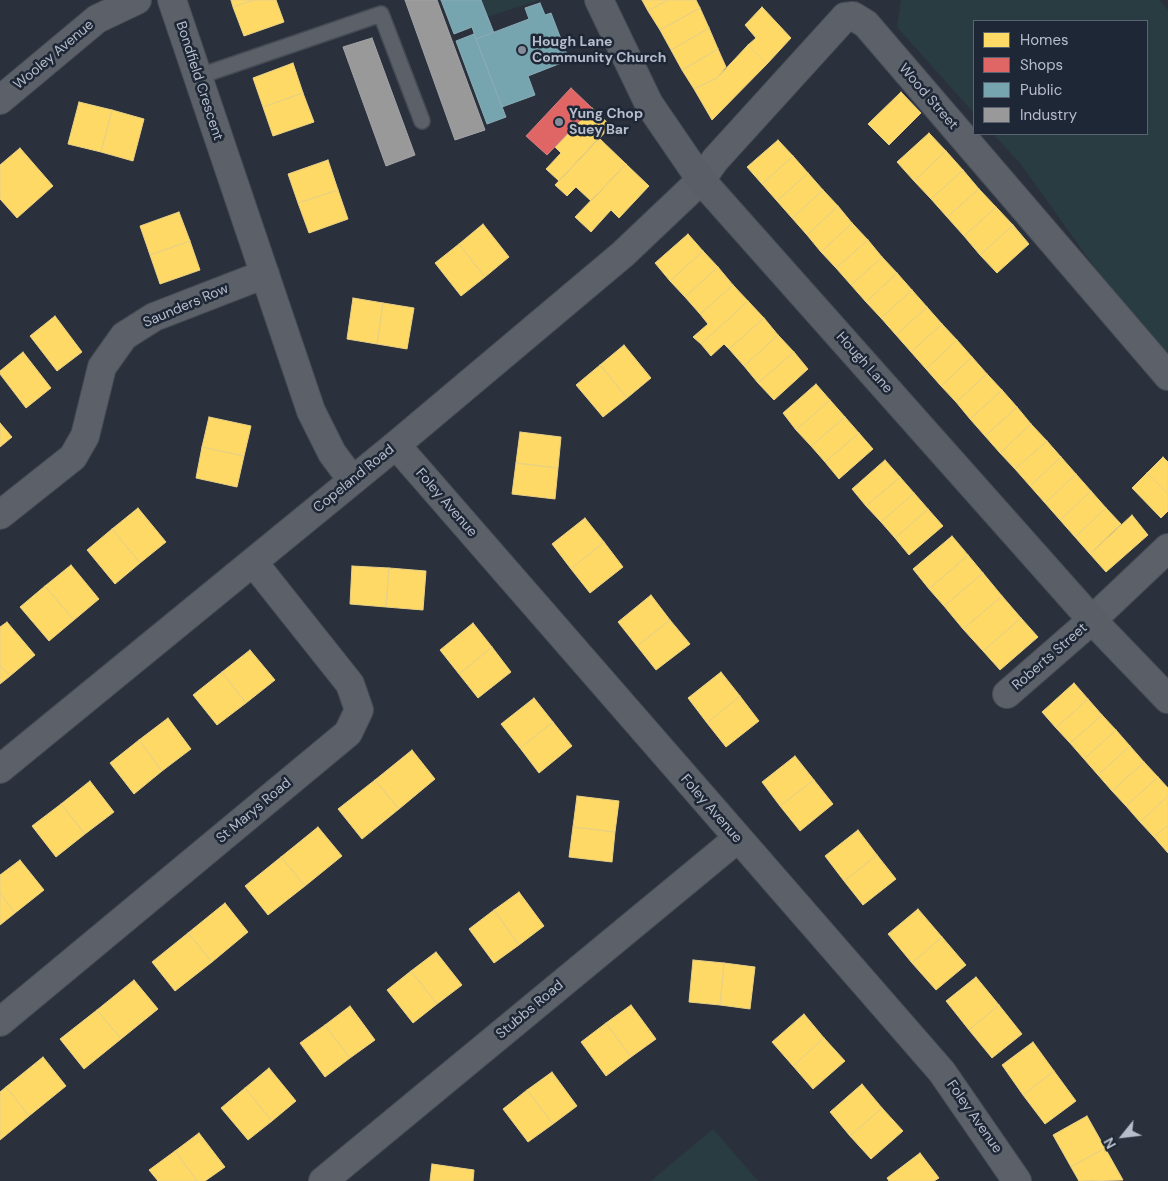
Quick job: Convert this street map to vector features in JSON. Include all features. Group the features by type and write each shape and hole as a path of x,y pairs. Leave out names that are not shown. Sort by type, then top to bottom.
{"main road":[{"name":"Hough Lane","path":"599,0 649,104 701,180 1092,620 1168,699"}],"street":[{"name":"Wooley Avenue","path":"0,100 97,19 137,0"},
{"name":"Bondfield Crescent","path":"172,0 265,274"},
{"name":"Wood Street","path":"701,180 716,160 844,17 853,16 866,24 1168,376"},
{"name":"Copeland Road","path":"0,769 396,445 623,254 701,180"},
{"path":"265,274 311,411 332,453 352,480"},
{"name":"Saunders Row","path":"0,515 73,457 85,436 102,367 124,336 154,317 265,274"},
{"name":"Foley Avenue","path":"396,445 942,1072 1017,1181"},
{"path":"1092,620 1168,548"},
{"name":"St Marys Road","path":"0,1022 348,733 359,710 350,684 253,562"},
{"name":"Roberts Street","path":"1007,694 1092,620"},
{"name":"Stubbs Road","path":"323,1181 738,839"}],"lane":[{"path":"197,77 381,14 422,121"}],"green space":[{"path":"481,0 539,0 487,17"},
{"path":"901,0 1159,0 1168,10 1168,370 1020,163 994,135 1148,135 1148,20 973,20 973,112 897,27"},
{"path":"713,1129 758,1181 651,1181"}],"building: Homes":[{"path":"231,0 254,0 233,7"},
{"path":"254,0 276,0 284,22 244,36 233,7"},
{"path":"642,0 668,0 648,11"},
{"path":"668,0 696,0 700,8 660,30 648,11"},
{"path":"762,7 791,38 767,64 748,45 756,38 745,25"},
{"path":"700,8 709,28 671,50 660,30"},
{"path":"709,28 718,49 682,70 671,50"},
{"path":"748,45 767,64 712,120 694,89 717,78"},
{"path":"718,49 726,67 717,78 694,89 682,70"},
{"path":"293,63 303,93 263,107 253,78"},
{"path":"901,92 921,113 889,145 868,124"},
{"path":"303,93 314,122 273,136 263,107"},
{"path":"79,102 112,110 101,152 68,144"},
{"path":"592,108 611,126 559,181 546,169 561,153 555,147"},
{"path":"112,110 144,119 133,161 101,152"},
{"path":"929,133 946,151 914,181 897,162"},
{"path":"599,138 626,164 591,201 576,187 567,196 555,185"},
{"path":"778,140 793,156 762,184 747,167"},
{"path":"20,148 53,186 17,218 0,199 0,165"},
{"path":"946,151 963,170 931,199 914,181"},
{"path":"793,156 808,173 777,201 762,184"},
{"path":"328,160 338,190 298,203 288,174"},
{"path":"626,164 649,186 619,218 611,210 591,232 575,217"},
{"path":"963,170 979,189 947,217 931,199"},
{"path":"808,173 823,190 792,218 777,201"},
{"path":"979,189 996,207 964,236 947,217"},
{"path":"338,190 348,219 309,233 298,203"},
{"path":"823,190 838,206 807,235 792,218"},
{"path":"838,206 852,223 821,252 807,235"},
{"path":"996,207 1013,225 980,255 964,236"},
{"path":"179,212 190,241 150,255 140,226"},
{"path":"852,223 868,240 836,268 821,252"},
{"path":"483,224 509,257 485,277 459,244"},
{"path":"1013,225 1029,244 997,273 980,255"},
{"path":"688,234 703,251 670,281 655,263"},
{"path":"868,240 882,257 851,285 836,268"},
{"path":"190,241 200,270 160,284 150,255"},
{"path":"459,244 485,277 461,296 435,263"},
{"path":"703,251 718,267 685,297 670,281"},
{"path":"882,257 897,273 866,302 851,285"},
{"path":"718,267 733,285 700,314 685,297"},
{"path":"897,273 912,290 881,318 866,302"},
{"path":"733,285 748,301 701,344 693,337 708,324 700,314"},
{"path":"912,290 927,307 896,335 881,318"},
{"path":"353,298 383,303 377,344 347,339"},
{"path":"748,301 764,318 729,349 724,344 711,356 701,344"},
{"path":"383,303 414,308 407,349 377,344"},
{"path":"927,307 942,324 911,352 896,335"},
{"path":"55,316 82,352 57,371 30,336"},
{"path":"764,318 778,335 744,366 729,349"},
{"path":"942,324 957,340 926,369 911,352"},
{"path":"778,335 794,352 758,383 744,366"},
{"path":"957,340 972,357 941,386 926,369"},
{"path":"624,345 651,378 627,398 600,365"},
{"path":"23,352 51,388 26,408 0,374 0,371"},
{"path":"794,352 808,369 774,400 758,383"},
{"path":"972,357 987,374 956,402 941,386"},
{"path":"600,365 627,398 603,417 576,385"},
{"path":"987,374 1002,390 970,419 956,402"},
{"path":"816,384 830,400 796,430 783,413"},
{"path":"1002,390 1017,407 985,436 970,419"},
{"path":"830,400 845,417 811,446 796,430"},
{"path":"1017,407 1031,424 1000,453 985,436"},
{"path":"209,417 251,426 244,456 202,447"},
{"path":"845,417 859,433 825,462 811,446"},
{"path":"0,423 12,437 0,447"},
{"path":"1031,424 1047,441 1015,469 1000,453"},
{"path":"520,432 561,437 558,468 516,463"},
{"path":"859,433 873,449 839,479 825,462"},
{"path":"1047,441 1061,457 1030,486 1015,469"},
{"path":"202,447 244,456 237,487 196,478"},
{"path":"1061,457 1076,474 1045,503 1030,486"},
{"path":"1163,457 1168,462 1168,494 1147,473"},
{"path":"885,460 900,477 866,506 852,489"},
{"path":"516,463 558,468 555,499 512,494"},
{"path":"1147,473 1168,494 1168,511 1161,518 1132,488"},
{"path":"1076,474 1091,491 1060,520 1045,503"},
{"path":"900,477 914,493 881,522 866,506"},
{"path":"1091,491 1106,508 1075,537 1060,520"},
{"path":"914,493 928,509 895,538 881,522"},
{"path":"138,508 166,542 140,563 112,529"},
{"path":"1106,508 1121,524 1090,554 1075,537"},
{"path":"928,509 943,526 909,555 895,538"},
{"path":"1132,515 1148,535 1106,572 1090,554"},
{"path":"585,518 604,542 571,569 552,544"},
{"path":"112,529 140,563 115,584 87,550"},
{"path":"952,536 968,555 929,589 913,569"},
{"path":"604,542 623,567 590,593 571,569"},
{"path":"968,555 983,573 944,606 929,589"},
{"path":"71,565 99,599 74,620 45,586"},
{"path":"352,566 389,568 386,607 350,604"},
{"path":"389,568 426,571 423,610 386,607"},
{"path":"983,573 1002,596 963,629 944,606"},
{"path":"45,586 74,620 49,641 20,607"},
{"path":"651,595 670,620 637,646 618,622"},
{"path":"1002,596 1021,618 983,651 963,629"},
{"path":"1021,618 1038,637 1000,670 983,651"},
{"path":"670,620 690,644 656,670 637,646"},
{"path":"7,622 35,655 10,676 0,665 0,627"},
{"path":"473,623 492,647 459,674 440,650"},
{"path":"492,647 511,672 478,698 459,674"},
{"path":"250,650 275,680 246,703 222,672"},
{"path":"0,665 10,676 0,684"},
{"path":"222,672 246,703 217,725 193,695"},
{"path":"721,672 740,696 707,723 688,698"},
{"path":"1074,683 1088,699 1056,728 1042,712"},
{"path":"740,696 759,721 726,747 707,723"},
{"path":"534,698 553,722 520,748 501,724"},
{"path":"1088,699 1102,715 1070,743 1056,728"},
{"path":"1102,715 1116,730 1084,759 1070,743"},
{"path":"168,718 191,749 162,771 139,740"},
{"path":"553,722 572,746 539,773 520,748"},
{"path":"1116,730 1130,746 1098,775 1084,759"},
{"path":"139,740 162,771 134,794 110,763"},
{"path":"1130,746 1144,762 1112,791 1098,775"},
{"path":"412,750 435,779 399,809 375,780"},
{"path":"795,756 814,780 780,806 762,782"},
{"path":"1144,762 1158,777 1126,806 1112,791"},
{"path":"1158,777 1168,788 1168,796 1140,822 1126,806"},
{"path":"375,780 399,809 362,839 338,809"},
{"path":"814,780 833,804 800,831 780,806"},
{"path":"90,781 114,812 85,834 61,804"},
{"path":"577,796 619,801 615,832 573,827"},
{"path":"1168,796 1168,825 1154,837 1140,822"},
{"path":"61,804 85,834 56,857 32,826"},
{"path":"1168,825 1168,853 1154,837"},
{"path":"318,827 342,856 305,886 281,857"},
{"path":"573,827 615,832 612,862 569,857"},
{"path":"858,830 877,855 844,881 825,856"},
{"path":"877,855 896,879 863,905 844,881"},
{"path":"281,857 305,886 268,915 245,886"},
{"path":"20,860 44,890 15,913 0,893 0,875"},
{"path":"519,892 544,926 519,945 494,910"},
{"path":"0,893 15,913 0,925"},
{"path":"225,903 248,932 212,962 188,933"},
{"path":"918,909 942,937 912,963 888,934"},
{"path":"494,910 519,945 494,963 469,929"},
{"path":"188,933 212,962 175,991 152,962"},
{"path":"942,937 966,965 936,990 912,963"},
{"path":"436,952 462,985 437,1004 411,971"},
{"path":"693,960 724,963 720,1005 689,1002"},
{"path":"724,963 755,967 750,1009 720,1005"},
{"path":"411,971 437,1004 413,1023 387,990"},
{"path":"976,977 999,1005 969,1030 946,1001"},
{"path":"134,980 158,1009 121,1039 97,1010"},
{"path":"631,1005 656,1039 631,1057 606,1023"},
{"path":"999,1005 1022,1034 992,1058 969,1030"},
{"path":"350,1006 375,1040 350,1058 325,1025"},
{"path":"97,1010 121,1039 84,1069 60,1039"},
{"path":"804,1014 824,1038 793,1066 772,1042"},
{"path":"606,1023 631,1057 606,1076 581,1042"},
{"path":"325,1025 350,1058 325,1077 300,1043"},
{"path":"824,1038 845,1061 813,1089 793,1066"},
{"path":"1033,1042 1054,1071 1023,1095 1002,1065"},
{"path":"43,1057 66,1086 29,1116 6,1087"},
{"path":"269,1068 296,1101 272,1121 245,1088"},
{"path":"1054,1071 1076,1101 1045,1124 1023,1095"},
{"path":"552,1072 577,1106 553,1124 527,1090"},
{"path":"862,1084 882,1108 850,1136 830,1112"},
{"path":"6,1087 29,1116 0,1140 0,1092"},
{"path":"245,1088 272,1121 248,1140 221,1108"},
{"path":"527,1090 553,1124 528,1142 503,1109"},
{"path":"882,1108 903,1131 871,1159 850,1136"},
{"path":"1087,1116 1105,1148 1071,1167 1053,1135"},
{"path":"199,1133 225,1167 205,1181 197,1181 175,1151"},
{"path":"1105,1148 1123,1180 1079,1181 1071,1167"},
{"path":"175,1151 197,1181 158,1181 149,1170"},
{"path":"920,1153 939,1178 934,1181 889,1181 887,1178"},
{"path":"432,1164 474,1170 473,1181 430,1181"}],"building: Shops":[{"name":"Yung Chop Suey Bar","path":"571,88 592,108 547,155 526,136"}],"building: Public":[{"path":"441,0 481,0 494,33 476,39 472,27 454,34"},
{"name":"Hough Lane Community Church","path":"540,3 545,15 551,13 569,60 528,76 535,95 502,107 476,39 529,19 525,8"},
{"path":"474,34 506,117 487,124 456,41"}],"building: Industry":[{"path":"405,0 437,0 485,130 455,140"},
{"path":"372,38 415,155 386,166 343,47"}],"place":[{"name":"Hough Lane Community Church","path":"522,50"},
{"name":"Yung Chop Suey Bar","path":"559,122"}]}
